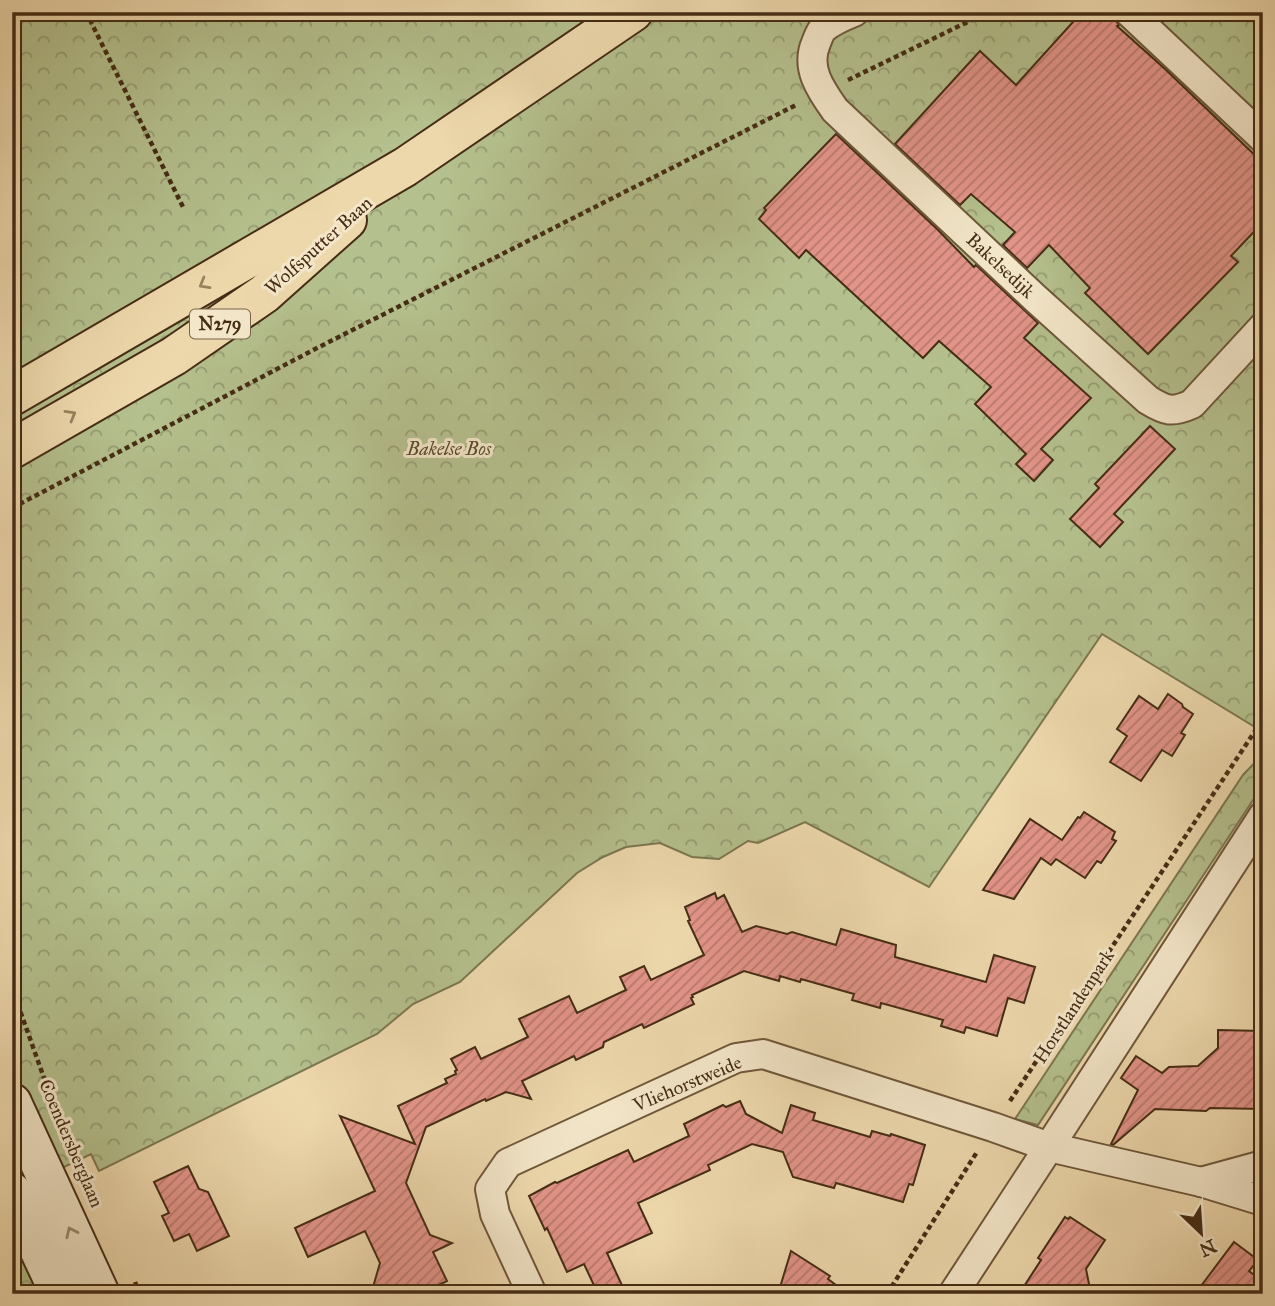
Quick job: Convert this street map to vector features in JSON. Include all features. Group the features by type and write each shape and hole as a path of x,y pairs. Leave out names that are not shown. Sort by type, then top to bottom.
{"main road":[{"name":"Wolfsputter Baan","path":"12,396 405,167 633,12"},
{"name":"Wolfsputter Baan","path":"12,449 174,356 264,294 405,167"}],"street":[{"name":"Bakelsedijk","path":"854,12 821,29 813,50 813,72 822,92 835,110 1148,400 1164,410 1179,411 1192,404 1263,327"},
{"path":"1129,12 1263,138"},
{"path":"953,1294 1263,816"},
{"name":"Vliehorstweide","path":"532,1294 495,1214 490,1189 508,1163 736,1058 763,1054 1049,1147"},
{"name":"Coendersberglaan","path":"12,1103 117,1288"},
{"path":"1049,1147 1201,1182 1263,1201"},
{"path":"1201,1182 1263,1165"},
{"path":"12,1192 61,1294"}],"path":[{"path":"86,12 184,209"},
{"path":"12,508 319,346 822,92 988,12"},
{"name":"Horstlandenpark","path":"887,1294 993,1127 1263,719"},
{"name":"Coendersberglaan","path":"12,988 51,1098"},
{"path":"117,1288 140,1294"}],"green space":[{"name":"Bakelse Bos","path":"12,12 1263,12 1263,719 1255,727 1102,634 929,887 805,822 758,843 748,841 719,859 692,857 660,843 626,847 603,857 577,873 460,982 413,1004 377,1034 99,1171 91,1154 43,1177 97,1294 12,1294"},
{"path":"1263,754 1263,785 1038,1125 1015,1119 1243,775"}],"building":[{"path":"1082,12 1113,12 1119,25 1117,26 1263,163 1263,222 1231,256 1238,262 1148,354 1085,293 1090,288 1049,245 1027,268 1003,245 1015,232 971,194 960,205 895,144 980,51 1016,85"},
{"path":"836,134 974,267 976,265 1038,323 1024,338 1091,398 1041,449 1053,460 1034,481 1016,464 1026,454 975,404 991,387 939,341 923,358 806,250 799,258 759,219 766,210 764,208"},
{"path":"1150,426 1175,449 1114,514 1123,522 1100,547 1070,519 1099,488 1095,484"},
{"path":"1168,694 1193,714 1181,733 1185,735 1172,756 1162,750 1141,781 1110,762 1127,736 1117,729 1139,696 1158,709"},
{"path":"1084,812 1115,832 1112,839 1116,841 1101,863 1097,861 1085,878 1056,859 1051,865 1041,858 1014,899 983,890 1030,819 1062,840"},
{"path":"715,893 717,899 724,895 742,932 756,926 787,934 792,932 836,945 841,929 896,945 895,957 986,982 994,955 1035,967 1024,1003 1008,998 997,1036 966,1027 964,1033 941,1026 943,1020 881,1003 880,1008 852,1000 854,994 801,979 800,982 780,976 779,981 744,971 692,995 694,1004 644,1028 642,1024 604,1042 603,1047 576,1060 574,1056 522,1081 531,1099 506,1092 426,1127 406,1183 430,1235 452,1243 433,1252 447,1281 420,1294 371,1294 380,1263 365,1231 308,1257 295,1228 375,1191 340,1116 415,1144 398,1106 447,1083 445,1079 456,1074 457,1070 451,1059 475,1047 481,1059 528,1037 519,1019 569,996 577,1013 626,990 620,977 644,966 651,980 704,955 688,921 690,920 685,907"},
{"path":"1218,1030 1263,1031 1263,1109 1155,1109 1111,1144 1138,1090 1121,1078 1136,1056 1162,1073 1169,1067 1198,1066 1218,1048"},
{"path":"740,1101 746,1114 782,1133 791,1105 815,1113 813,1120 870,1137 872,1131 925,1145 913,1185 909,1184 903,1202 836,1183 834,1188 793,1177 783,1152 752,1144 708,1165 710,1170 638,1203 652,1233 607,1253 626,1294 598,1294 584,1264 567,1272 529,1196 628,1150 634,1162 689,1136 684,1124 723,1105 726,1107"},
{"path":"188,1166 199,1189 208,1192 229,1236 197,1251 189,1234 174,1241 162,1216 169,1213 154,1182"},
{"path":"1065,1217 1070,1217 1105,1240 1086,1269 1091,1294 1019,1294 1041,1260 1038,1258"},
{"path":"1234,1242 1258,1260 1249,1271 1263,1282 1263,1294 1195,1294"},
{"path":"791,1251 830,1276 828,1279 848,1294 778,1294"}]}
